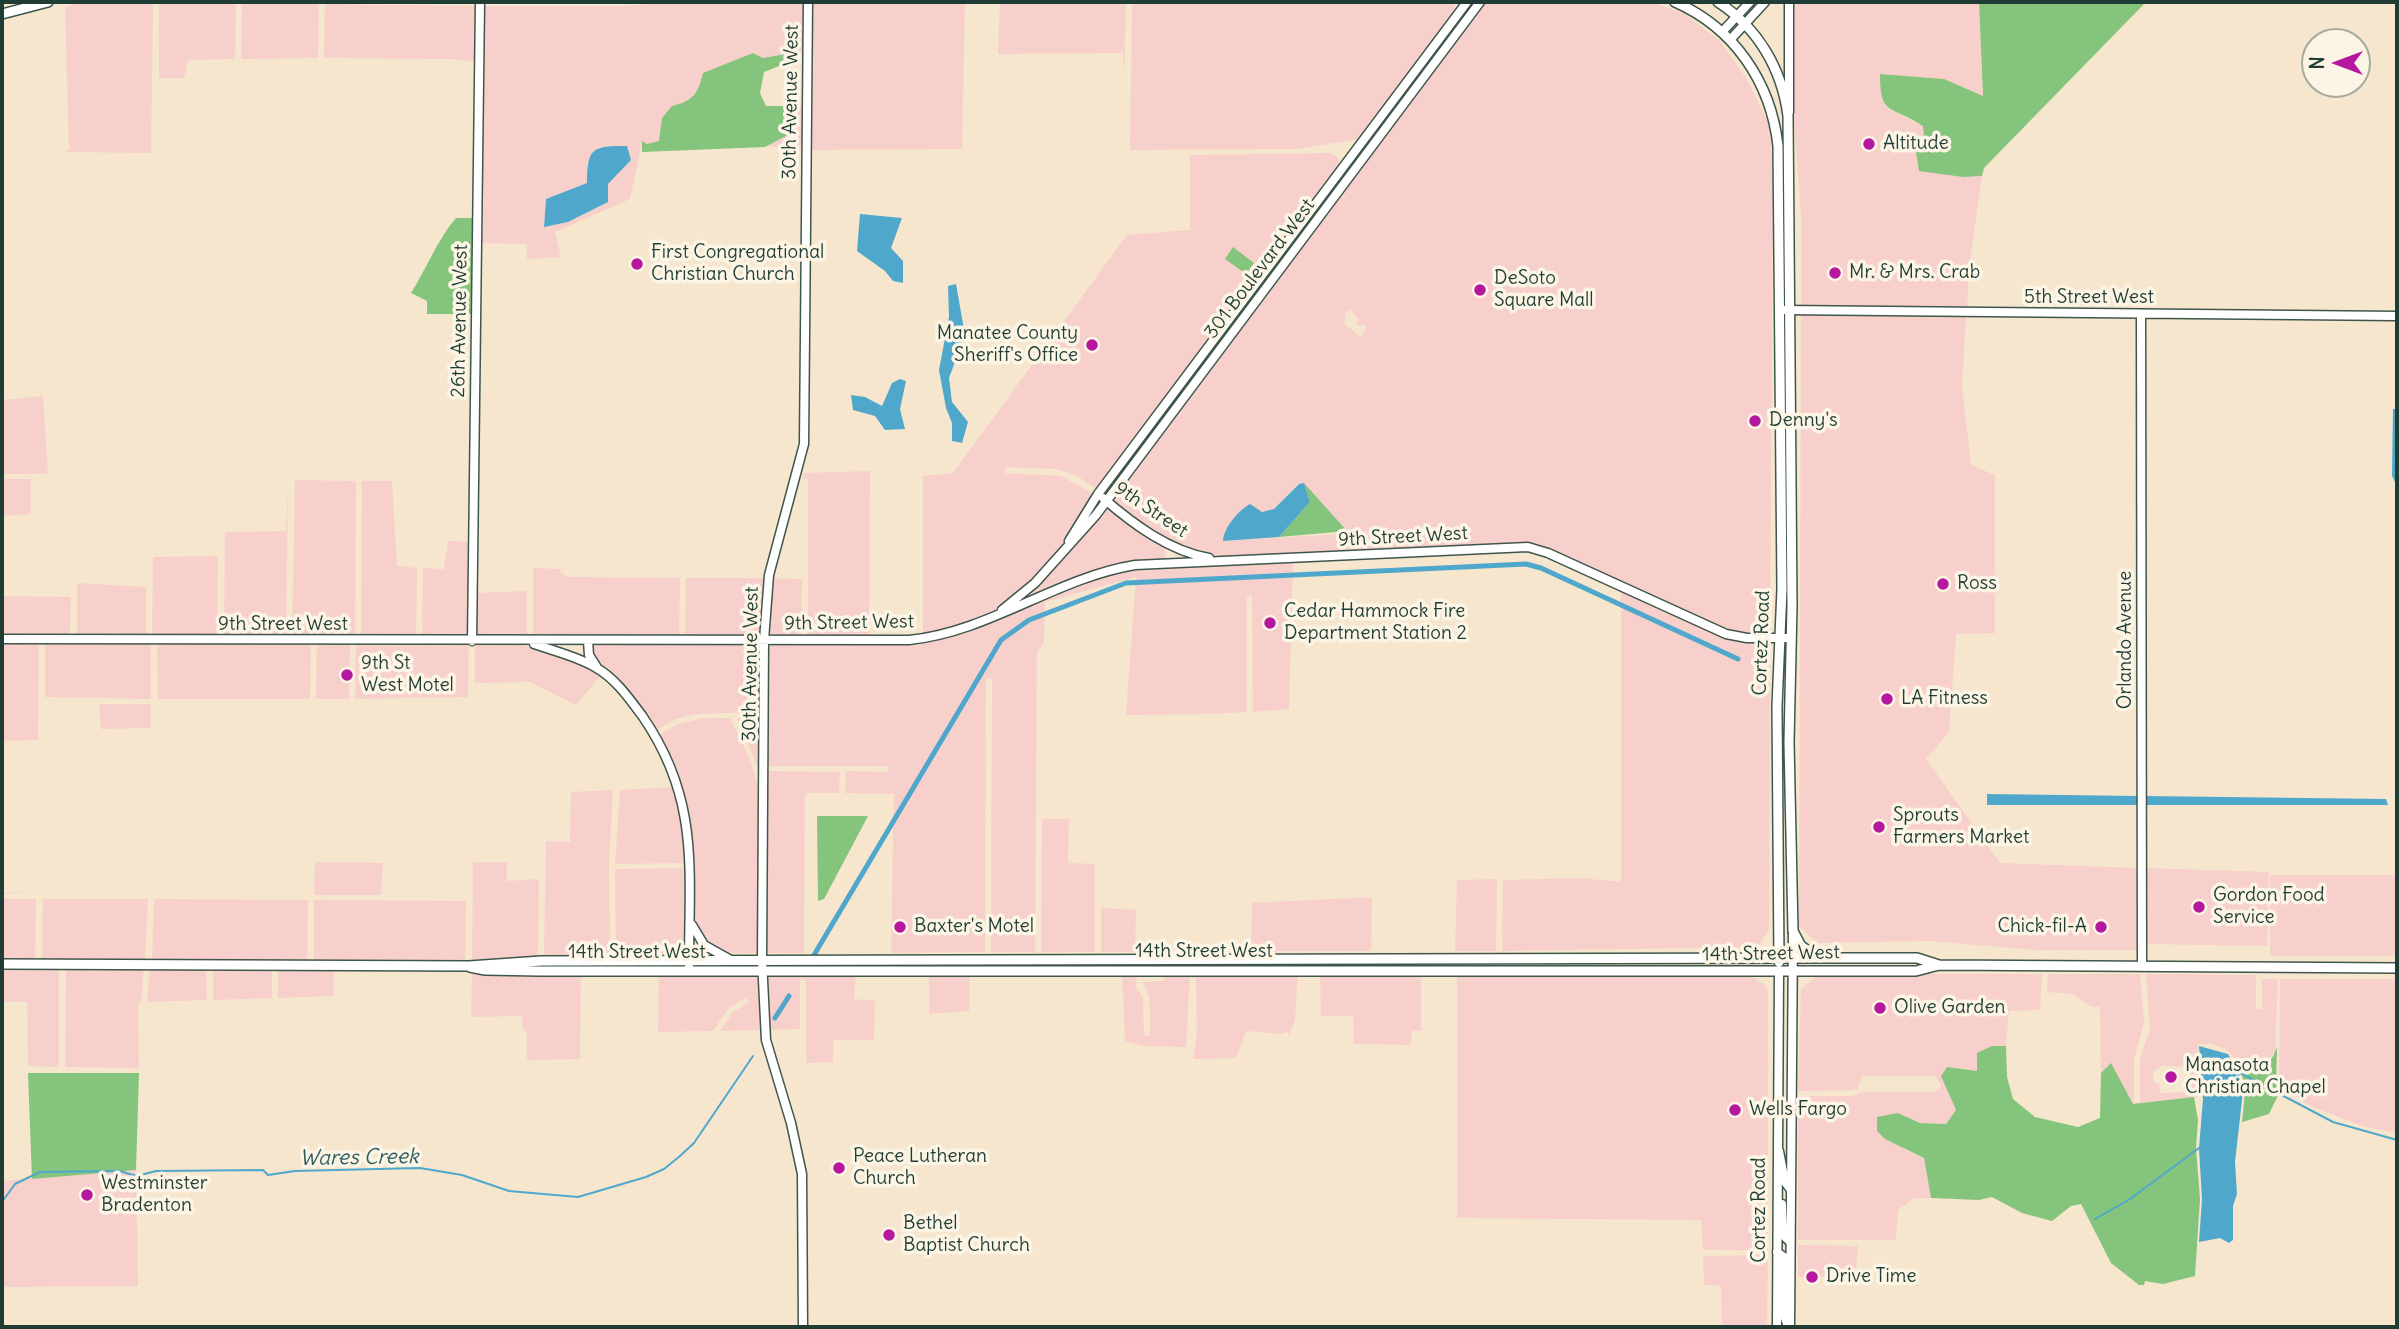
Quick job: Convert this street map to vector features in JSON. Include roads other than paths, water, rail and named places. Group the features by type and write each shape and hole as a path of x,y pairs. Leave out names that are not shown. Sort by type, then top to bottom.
{"main road":[{"path":"2,14 48,2"},
{"name":"26th Avenue West","path":"472,641 480,2"},
{"name":"30th Avenue West","path":"803,1327 802,1174 791,1123 766,1040 763,965 764,640 771,563 804,444 808,2"},
{"path":"1456,2 1456,16"},
{"name":"301 Boulevard West","path":"1062,553 1098,494 1467,2"},
{"name":"301 Boulevard West","path":"981,621 1024,593 1107,501 1480,2"},
{"name":"Cortez Road","path":"1675,2 1730,40 1759,81 1776,126 1785,310"},
{"name":"Cortez Road","path":"1718,2 1745,23 1774,65 1784,93 1789,122 1785,310 1786,638 1793,931 1789,1327"},
{"path":"1721,32 1750,2"},
{"path":"1789,2 1789,122"},
{"path":"1730,40 1765,3"},
{"name":"5th Street West","path":"1785,310 2397,316"},
{"name":"Orlando Avenue","path":"2141,314 2142,967"},
{"name":"9th Street","path":"1098,494 1168,544 1195,555 1227,560"},
{"name":"9th Street West","path":"2,639 909,640 944,634 1119,568 1227,560 1528,547 1548,553 1726,634 1747,638 1786,638"},
{"name":"Cortez Road","path":"1777,1327 1777,706 1786,638"},
{"path":"525,641 598,668"},
{"path":"583,661 585,641"},
{"path":"585,641 589,655 598,668 629,697 675,772 688,827 689,966"},
{"path":"690,919 704,946 732,960"},
{"path":"1793,931 1801,946 1820,958"},
{"name":"14th Street West","path":"2,964 469,966 485,970 763,965 1917,958 1940,965"},
{"name":"14th Street West","path":"689,966 732,960 763,965 1608,972 1916,971 1940,965 2397,968"},
{"path":"1608,972 1657,967 1664,960"},
{"path":"1778,1147 1784,1162 1784,1182 1791,1190"},
{"path":"1777,1184 1782,1196 1783,1235 1790,1242"},
{"path":"1777,1252 1784,1258 1784,1315 1789,1327"}],"water":[{"path":"627,146 631,160 608,184 608,202 568,222 544,227 546,199 587,183 588,162 594,151 599,148"},
{"path":"860,214 902,218 891,248 903,261 903,283 893,281 885,271 857,251"},
{"path":"956,284 965,335 949,378 952,402 968,422 962,443 952,441 952,423 946,408 939,370 949,317 948,286"},
{"path":"900,379 906,381 900,409 905,429 885,430 875,416 853,410 851,395 865,397 882,406 892,383"},
{"path":"2393,409 2397,409 2397,486 2392,476"},
{"path":"1304,483 1310,502 1279,537 1223,541 1229,525 1245,507 1250,504 1262,512 1274,509 1299,484"},
{"path":"1987,794 2138,796 2138,805 1987,805"},
{"path":"2145,796 2386,799 2388,805 2145,805"},
{"path":"2199,1046 2228,1054 2239,1073 2243,1091 2235,1162 2237,1194 2233,1206 2233,1240 2229,1243 2220,1238 2199,1242 2202,1199 2199,1148 2203,1099"}],"waterway":[{"path":"814,955 1001,640 1029,620 1126,583 1526,564 1541,568 1738,659"},
{"path":"775,1018 789,996"},
{"name":"Wares Creek","path":"2,1202 15,1184 40,1172 119,1171 137,1176 156,1171 263,1170 268,1175 295,1171 420,1168 462,1175 509,1191 578,1197 664,1169 694,1143 753,1056"},
{"path":"2240,1073 2333,1122 2397,1140"},
{"path":"2095,1219 2130,1199 2199,1148"}],"place":[{"name":"Altitude","path":"1869,144"},
{"name":"First Congregational Christian Church","path":"637,264"},
{"name":"Mr. & Mrs. Crab","path":"1835,273"},
{"name":"DeSoto Square Mall","path":"1480,290"},
{"name":"Manatee County Sheriff's Office","path":"1092,345"},
{"name":"Denny's","path":"1755,421"},
{"name":"Ross","path":"1943,584"},
{"name":"Cedar Hammock Fire Department Station 2","path":"1270,623"},
{"name":"9th St West Motel","path":"347,675"},
{"name":"LA Fitness","path":"1887,699"},
{"name":"Sprouts Farmers Market","path":"1879,827"},
{"name":"Gordon Food Service","path":"2199,907"},
{"name":"Baxter's Motel","path":"900,927"},
{"name":"Chick-fil-A","path":"2101,927"},
{"name":"Olive Garden","path":"1880,1008"},
{"name":"Manasota Christian Chapel","path":"2171,1077"},
{"name":"Wells Fargo","path":"1735,1110"},
{"name":"Peace Lutheran Church","path":"839,1168"},
{"name":"Westminster Bradenton","path":"87,1195"},
{"name":"Bethel Baptist Church","path":"889,1235"},
{"name":"Drive Time","path":"1812,1277"}]}
